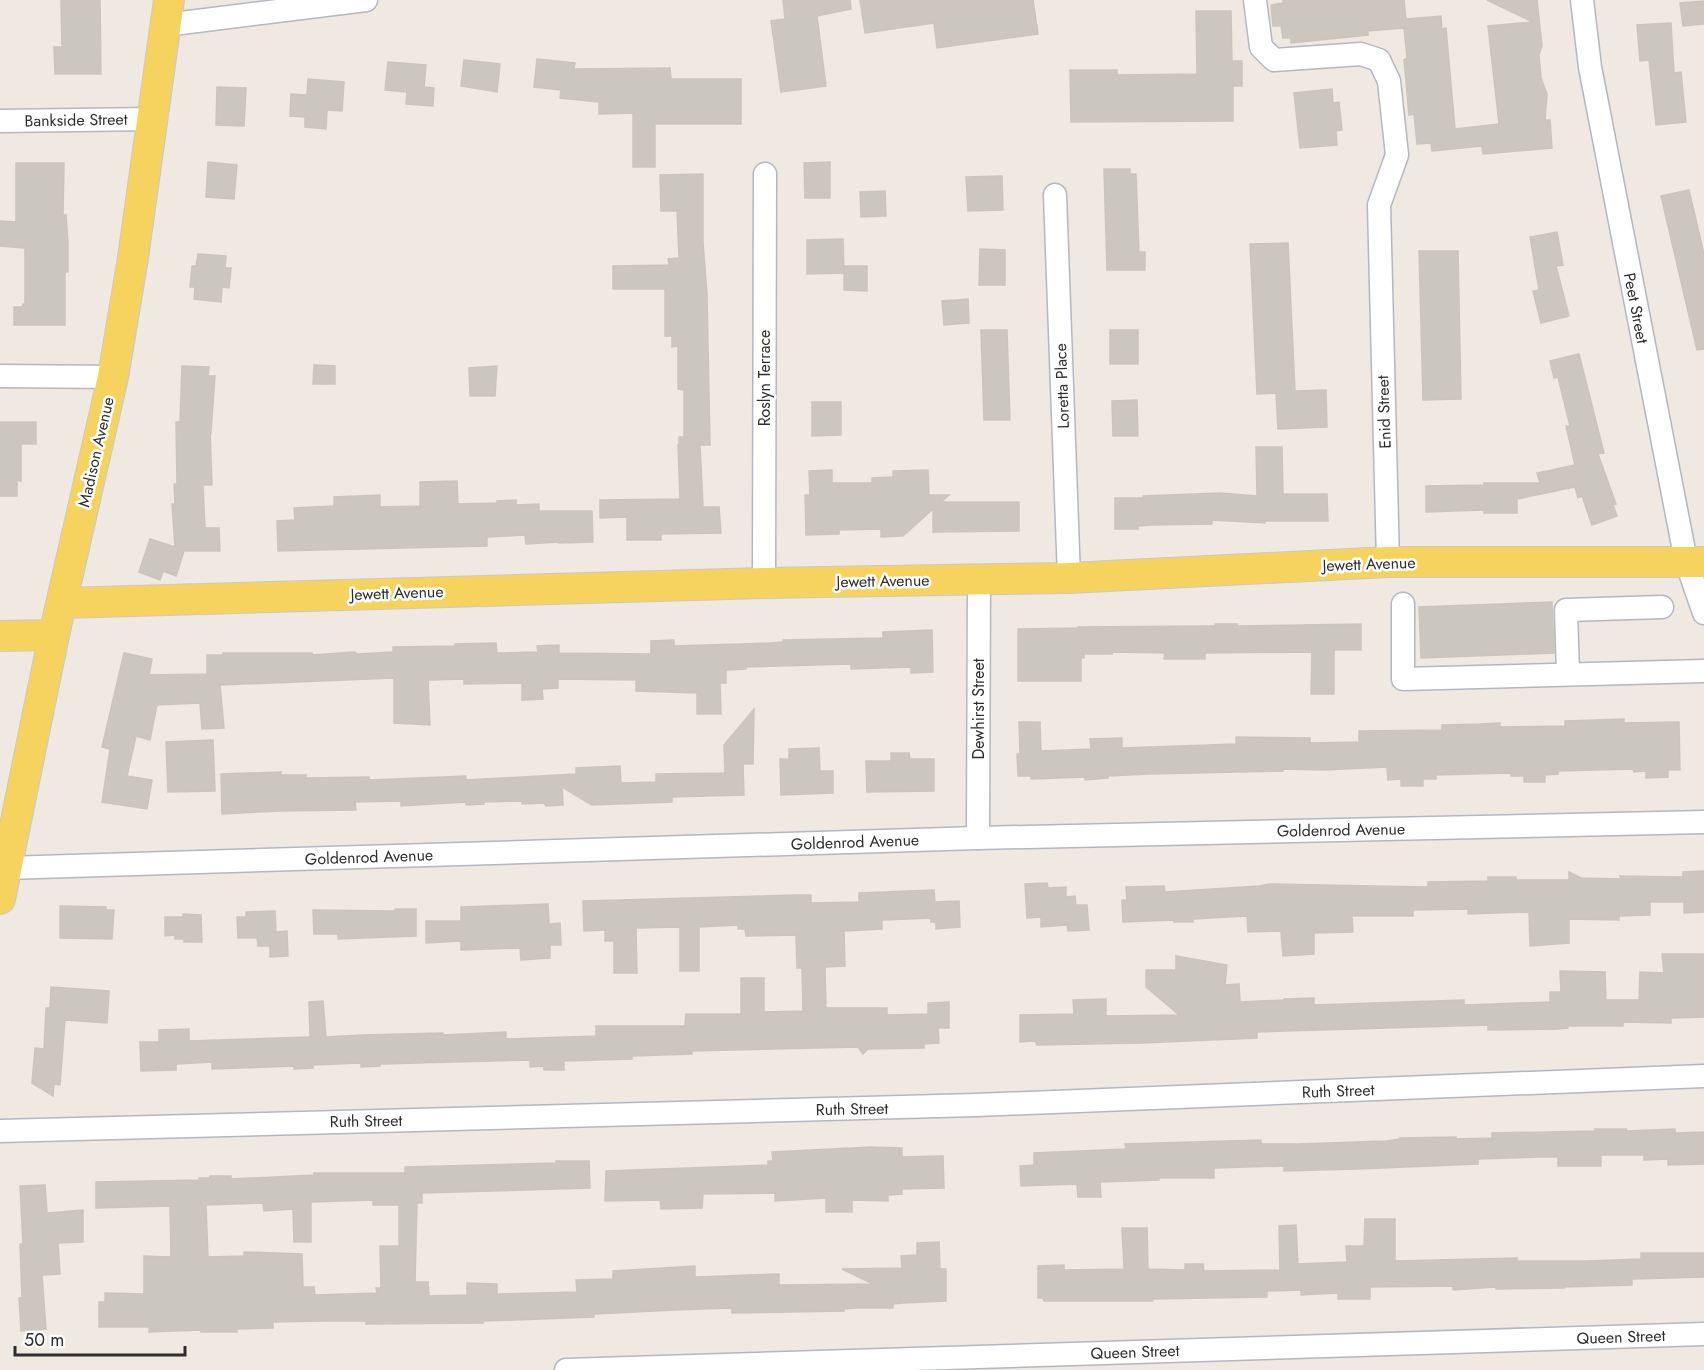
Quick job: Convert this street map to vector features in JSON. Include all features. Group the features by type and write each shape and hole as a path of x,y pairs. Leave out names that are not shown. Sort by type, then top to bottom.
{"main road":[{"name":"Madison Avenue","path":"2,889 54,635 113,376 133,258 167,13"},
{"name":"Jewett Avenue","path":"62,603 764,583 1069,578 1388,562 1695,561"},
{"path":"0,636 54,635"}],"street":[{"path":"167,13 366,0"},
{"name":"Enid Street","path":"1255,0 1261,47 1274,60 1361,54 1379,60 1389,81 1397,155 1379,205 1388,562"},
{"name":"Peet Street","path":"1582,0 1590,67 1695,561 1704,614"},
{"name":"Bankside Street","path":"0,121 152,119"},
{"name":"Roslyn Terrace","path":"764,583 765,174"},
{"name":"Loretta Place","path":"1055,195 1069,578"},
{"path":"0,376 113,376"},
{"name":"Dewhirst Street","path":"978,838 979,579"},
{"path":"1403,604 1404,679 1704,670"},
{"path":"1568,674 1566,610 1662,607"},
{"name":"Goldenrod Avenue","path":"2,889 978,838 1704,822"},
{"name":"Ruth Street","path":"0,1131 987,1105 1704,1076"},
{"name":"Queen Street","path":"566,1370 997,1363 1704,1334"}],"building":[{"path":"61,0 100,0 101,74 55,74 54,47 62,47"},
{"path":"783,0 850,0 851,9 817,16 826,86 781,92 771,21 785,19"},
{"path":"860,0 1033,0 1038,34 937,48 934,23 865,33"},
{"path":"1283,0 1404,0 1406,19 1441,16 1442,29 1446,28 1455,129 1499,124 1488,26 1533,22 1487,0 1537,0 1542,46 1539,55 1541,78 1547,94 1545,120 1550,120 1552,148 1483,154 1482,146 1432,151 1431,143 1417,144 1414,114 1409,115 1404,60 1407,58 1404,28 1368,31 1368,35 1291,43 1291,38 1283,38 1281,26 1273,26 1271,5 1283,3"},
{"path":"1704,1 1704,24 1683,26 1680,3"},
{"path":"1196,11 1231,11 1232,61 1242,61 1242,86 1233,86 1233,121 1071,122 1070,70 1117,70 1117,75 1197,74"},
{"path":"1671,23 1674,73 1681,72 1686,122 1656,125 1649,60 1640,61 1637,25"},
{"path":"537,59 575,63 574,69 670,68 671,79 741,79 741,124 655,124 655,167 633,167 633,113 599,114 599,102 560,98 561,90 534,87"},
{"path":"464,60 500,64 497,92 461,86"},
{"path":"388,62 426,65 424,87 434,88 433,106 406,104 407,92 385,90"},
{"path":"308,79 344,82 342,111 327,110 326,129 305,127 305,117 290,116 291,94 307,95"},
{"path":"217,87 246,88 244,126 216,125"},
{"path":"1332,89 1333,103 1339,102 1342,130 1336,131 1337,145 1300,148 1294,93"},
{"path":"208,162 237,165 234,199 206,197"},
{"path":"830,162 830,198 805,198 804,163"},
{"path":"16,163 64,163 63,215 66,215 68,243 68,272 65,272 65,325 14,325 14,307 22,307 25,304 25,248 0,246 0,221 16,222"},
{"path":"1104,169 1130,169 1130,174 1136,174 1139,252 1145,252 1145,270 1107,270"},
{"path":"703,174 710,445 700,445 703,507 719,507 721,533 661,534 661,540 627,540 627,517 600,518 600,500 680,499 678,445 679,437 684,437 684,390 678,389 678,346 672,347 672,336 665,336 665,289 613,289 613,266 669,265 668,259 679,258 677,211 661,211 660,175"},
{"path":"1002,176 1003,210 968,211 966,177"},
{"path":"1689,190 1704,254 1704,349 1697,350 1661,196"},
{"path":"885,191 886,216 861,217 860,192"},
{"path":"1557,232 1563,265 1556,266 1569,316 1541,323 1533,291 1539,290 1530,237"},
{"path":"843,239 844,273 807,274 807,240"},
{"path":"1288,243 1295,391 1326,390 1327,427 1278,429 1276,393 1257,394 1250,244"},
{"path":"980,249 1005,250 1005,285 979,285"},
{"path":"1419,251 1458,251 1461,399 1423,400"},
{"path":"198,254 226,256 225,268 231,268 229,288 222,287 221,302 194,299 195,287 190,287 192,266 196,266"},
{"path":"844,266 867,266 867,291 844,290"},
{"path":"968,299 969,323 944,325 942,301"},
{"path":"981,330 1007,330 1010,420 984,420"},
{"path":"1110,330 1138,330 1138,364 1110,364"},
{"path":"1579,354 1604,453 1598,454 1616,504 1613,505 1617,516 1592,525 1582,496 1578,498 1575,487 1517,499 1517,513 1484,513 1484,510 1426,512 1426,486 1540,483 1537,473 1575,465 1566,426 1570,426 1558,377 1554,378 1550,361"},
{"path":"314,365 335,366 335,384 313,384"},
{"path":"182,366 209,367 208,376 215,376 211,432 210,430 212,485 203,485 205,528 219,528 220,551 184,551 176,576 163,571 160,580 139,572 150,539 175,547 172,504 175,504 174,484 177,484 176,422 180,422"},
{"path":"497,366 495,396 470,396 469,368"},
{"path":"1137,400 1138,436 1113,436 1112,401"},
{"path":"812,402 841,402 841,435 812,436"},
{"path":"0,422 36,422 36,444 21,444 21,481 17,480 17,496 0,496"},
{"path":"1256,447 1282,447 1283,494 1327,494 1328,521 1265,521 1265,523 1212,520 1212,524 1151,525 1138,526 1138,529 1115,529 1115,498 1220,493 1257,496"},
{"path":"832,470 832,483 872,483 872,478 893,477 893,471 928,470 929,495 949,495 941,502 1019,502 1019,531 933,532 933,509 903,536 881,537 881,529 839,530 839,534 806,535 805,495 810,495 809,471"},
{"path":"457,481 458,504 516,500 516,505 539,504 539,511 592,511 593,542 526,544 525,535 487,537 487,546 278,551 277,521 295,520 294,508 334,506 334,497 380,495 380,507 420,506 420,482"},
{"path":"1552,602 1554,653 1421,658 1419,607"},
{"path":"1215,624 1237,624 1237,626 1361,624 1361,650 1334,650 1334,694 1311,694 1312,652 1205,653 1205,659 1164,659 1165,653 1084,654 1084,658 1081,658 1081,681 1018,681 1018,629 1215,626"},
{"path":"932,630 933,672 911,673 911,667 851,669 851,664 746,667 746,669 726,670 726,683 720,683 721,714 697,714 697,693 636,691 636,680 558,679 558,688 542,689 543,699 522,700 522,683 464,684 464,679 428,680 430,725 394,723 394,678 220,685 224,728 202,729 200,703 157,705 150,740 136,736 127,776 152,780 147,809 102,802 110,749 102,747 124,653 152,659 149,675 207,674 207,655 223,655 223,653 312,653 312,655 354,652 358,654 393,652 393,647 496,643 497,653 538,652 537,646 559,645 559,653 651,654 651,641 674,640 674,646 769,643 783,642 783,640 883,638 883,632"},
{"path":"754,709 753,764 743,764 744,795 672,797 672,802 592,805 562,787 563,805 522,804 522,801 401,806 401,801 355,802 356,810 222,814 221,774 281,772 281,775 306,775 306,778 369,777 369,780 466,776 466,780 576,774 576,768 620,766 621,783 656,782 656,774 725,773 724,745"},
{"path":"1624,719 1624,723 1679,722 1680,770 1668,770 1668,777 1646,778 1646,771 1634,772 1633,769 1558,771 1558,774 1545,775 1545,782 1524,782 1524,776 1511,776 1511,773 1436,775 1436,779 1423,779 1423,786 1401,786 1401,779 1388,780 1387,767 1149,774 1108,776 1108,778 1085,780 1085,777 1031,779 1031,776 1018,776 1019,722 1040,722 1041,751 1091,749 1090,739 1122,738 1122,748 1236,744 1236,737 1310,738 1310,743 1359,742 1359,731 1442,730 1442,725 1500,723 1500,727 1565,726 1565,721"},
{"path":"213,740 215,791 168,792 166,742"},
{"path":"819,748 820,771 833,771 833,793 781,795 780,759 789,759 789,749"},
{"path":"891,753 909,753 910,759 934,759 934,791 867,792 866,761 891,761"},
{"path":"1704,871 1704,912 1684,913 1684,902 1650,902 1650,915 1619,916 1619,920 1569,919 1569,943 1530,946 1529,912 1468,914 1468,909 1413,910 1413,916 1352,916 1353,932 1314,933 1314,954 1283,956 1281,931 1248,932 1247,916 1193,919 1193,922 1174,922 1174,920 1123,922 1122,900 1127,900 1126,887 1164,886 1165,892 1270,884 1428,887 1428,882 1488,881 1488,877 1516,877 1516,880 1569,880 1569,872 1581,878 1621,879 1620,876 1683,877 1683,872"},
{"path":"1047,883 1048,888 1066,887 1066,897 1075,896 1076,905 1087,905 1089,930 1068,931 1067,925 1041,927 1041,917 1027,918 1025,884"},
{"path":"934,890 935,902 959,901 960,927 936,929 936,922 931,922 931,918 882,920 882,929 844,931 845,966 825,967 826,1008 887,1008 887,1015 928,1014 928,1003 949,1002 949,1028 938,1028 939,1043 924,1044 924,1048 868,1049 863,1054 858,1047 692,1051 692,1054 632,1056 632,1059 564,1061 564,1070 544,1070 544,1066 530,1067 530,1060 380,1064 380,1066 361,1067 361,1063 313,1065 313,1068 294,1069 294,1066 212,1069 212,1062 176,1064 176,1070 141,1071 140,1042 159,1042 159,1030 189,1029 189,1041 310,1037 309,1002 323,1001 326,1037 506,1032 506,1039 596,1036 596,1026 685,1026 686,1014 741,1014 741,978 764,978 764,1012 803,1011 802,968 797,968 796,935 746,936 745,929 738,929 738,925 699,927 699,971 680,971 680,927 636,928 637,973 614,973 614,941 605,941 605,930 584,931 583,901 811,895 811,903 859,902 859,893"},
{"path":"548,904 549,924 560,923 561,945 550,945 550,958 521,960 520,948 461,950 461,941 426,943 426,921 461,921 461,907"},
{"path":"60,906 106,907 106,910 114,910 112,939 60,938"},
{"path":"395,909 416,909 416,936 338,939 338,934 314,934 313,910 395,911"},
{"path":"275,911 276,932 287,931 288,956 270,957 270,946 258,946 257,938 238,938 237,917 246,917 246,912"},
{"path":"183,914 201,915 202,942 184,942 184,939 175,939 175,935 165,936 165,917 183,917"},
{"path":"1662,954 1704,954 1704,1017 1671,1018 1671,1023 1623,1022 1623,1026 1568,1026 1568,1028 1557,1029 1488,1030 1488,1025 1257,1032 1257,1038 1142,1043 1037,1045 1035,1041 1020,1042 1020,1015 1074,1014 1073,1000 1106,999 1106,1016 1179,1015 1146,987 1146,970 1176,970 1176,956 1227,965 1225,985 1239,984 1240,1002 1314,998 1314,1005 1464,1000 1464,1005 1550,1002 1550,992 1561,992 1560,971 1605,972 1606,1000 1639,1000 1640,972 1664,973"},
{"path":"51,987 109,991 107,1023 65,1020 60,1085 54,1084 53,1096 32,1083 35,1048 44,1049 46,1008 50,1008"},
{"path":"1595,1129 1626,1129 1627,1131 1675,1129 1675,1133 1704,1132 1704,1164 1668,1165 1668,1159 1644,1160 1644,1155 1601,1155 1601,1166 1558,1166 1558,1157 1540,1157 1478,1159 1478,1164 1357,1169 1284,1171 1284,1166 1214,1168 1214,1178 1159,1178 1159,1180 1100,1182 1101,1197 1078,1197 1077,1184 1021,1186 1020,1166 1034,1165 1034,1153 1126,1149 1125,1144 1261,1140 1261,1144 1297,1144 1387,1141 1400,1138 1492,1138 1492,1133 1595,1131"},
{"path":"871,1147 902,1148 902,1157 943,1156 944,1188 902,1189 902,1194 888,1195 888,1201 852,1200 852,1212 826,1212 826,1198 775,1201 775,1193 703,1194 702,1208 661,1209 660,1200 605,1201 606,1171 768,1165 768,1161 773,1161 772,1152"},
{"path":"556,1161 589,1161 590,1188 422,1193 422,1203 417,1203 415,1282 428,1282 429,1296 467,1295 467,1283 497,1284 497,1294 577,1292 576,1280 613,1279 613,1271 695,1266 695,1277 779,1274 779,1285 873,1284 842,1269 902,1268 901,1256 917,1255 917,1243 939,1242 940,1269 946,1269 946,1301 903,1303 893,1304 893,1308 855,1308 844,1309 844,1311 732,1313 732,1308 594,1314 594,1317 484,1321 483,1323 273,1322 273,1328 237,1329 237,1332 201,1332 201,1330 149,1332 149,1327 99,1327 99,1302 105,1302 105,1293 144,1294 144,1256 171,1257 170,1206 96,1208 96,1182 199,1180 199,1178 210,1178 210,1176 231,1176 231,1179 314,1175 314,1173 405,1173 405,1167 556,1163","holes":["373,1200 373,1205 399,1205 399,1246 380,1246 381,1288 376,1288 377,1293 315,1295 314,1287 303,1287 302,1254 244,1252 244,1256 208,1257 206,1205 263,1203 264,1211 293,1209 294,1242 311,1242 311,1202"]},
{"path":"45,1185 47,1213 83,1210 83,1242 58,1243 60,1274 42,1275 46,1329 21,1331 20,1244 23,1244 20,1186"},
{"path":"1365,1219 1395,1219 1395,1261 1517,1258 1517,1261 1588,1261 1641,1259 1641,1253 1704,1253 1704,1277 1632,1279 1632,1285 1564,1288 1496,1289 1496,1287 1453,1290 1453,1286 1370,1287 1370,1299 1338,1299 1338,1293 1301,1295 1301,1290 1267,1291 1267,1297 1152,1299 1153,1301 1044,1301 1043,1298 1038,1298 1038,1266 1064,1265 1064,1270 1124,1269 1122,1228 1147,1228 1148,1269 1185,1270 1185,1264 1203,1264 1204,1271 1280,1270 1279,1226 1296,1225 1298,1264 1347,1262 1346,1246 1364,1246"}]}
